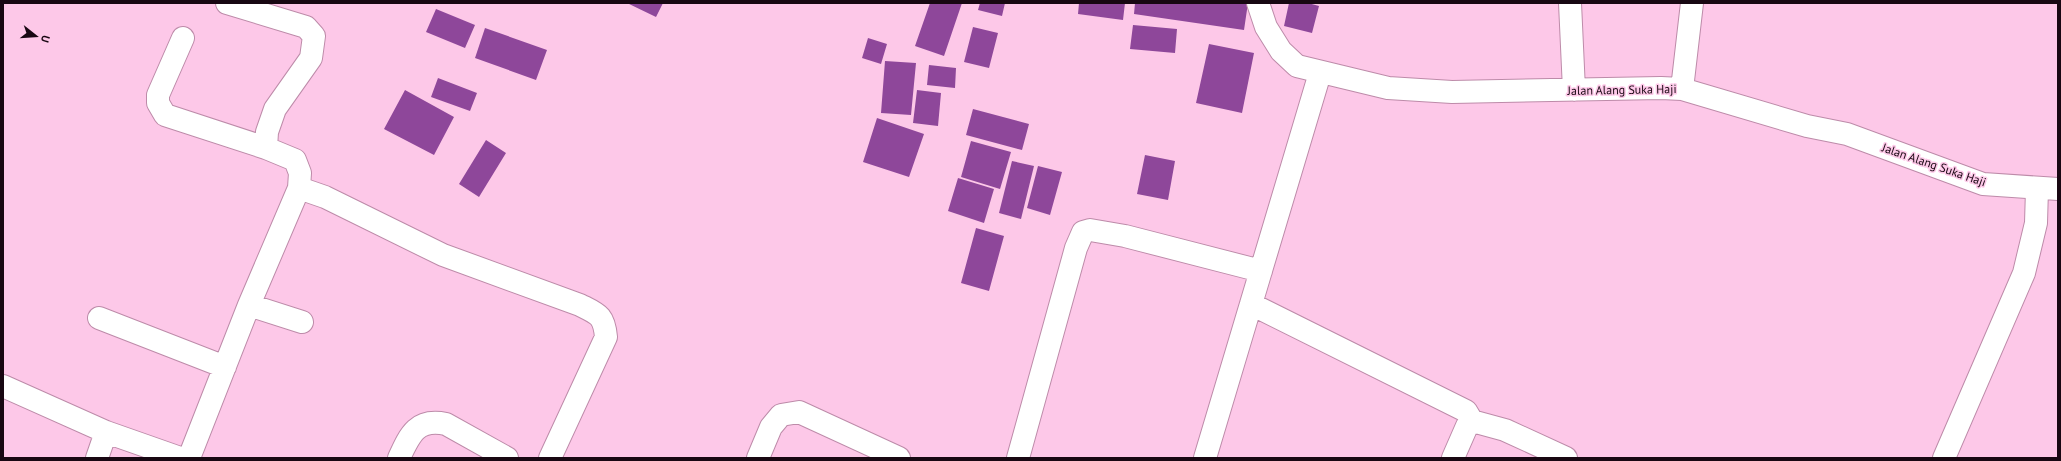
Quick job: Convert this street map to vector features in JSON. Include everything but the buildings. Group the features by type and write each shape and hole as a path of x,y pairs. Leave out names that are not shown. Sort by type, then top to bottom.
{"street":[{"path":"227,3 306,27 314,36 311,58 275,109 267,132 266,148"},
{"name":"Jalan Alang Suka Haji","path":"1258,3 1266,26 1281,52 1297,66 1320,73 1388,88 1452,92 1661,88 1682,89 1807,126 1847,134 1983,184 2048,189"},
{"path":"1570,3 1574,90"},
{"path":"1682,89 1692,3"},
{"path":"183,38 158,95 158,103 165,115 266,148 295,160 300,173 299,188 249,305 189,458"},
{"path":"1205,458 1320,73"},
{"path":"299,188 325,197 443,255 580,305 598,314 605,322 606,337 550,458"},
{"path":"1944,458 2024,273 2036,223 2048,189"},
{"path":"1018,458 1076,248 1083,232 1090,230 1125,236 1261,271"},
{"path":"1251,304 1449,402 1466,411 1472,421 1505,430 1566,458"},
{"path":"249,305 302,322"},
{"path":"99,318 225,367"},
{"path":"3,386 106,432 180,458"},
{"path":"758,458 771,427 781,415 798,412 899,458"},
{"path":"1453,458 1467,426 1472,421"},
{"path":"399,458 411,434 423,424 435,422 446,424 507,458"},
{"path":"97,458 106,432"}]}
